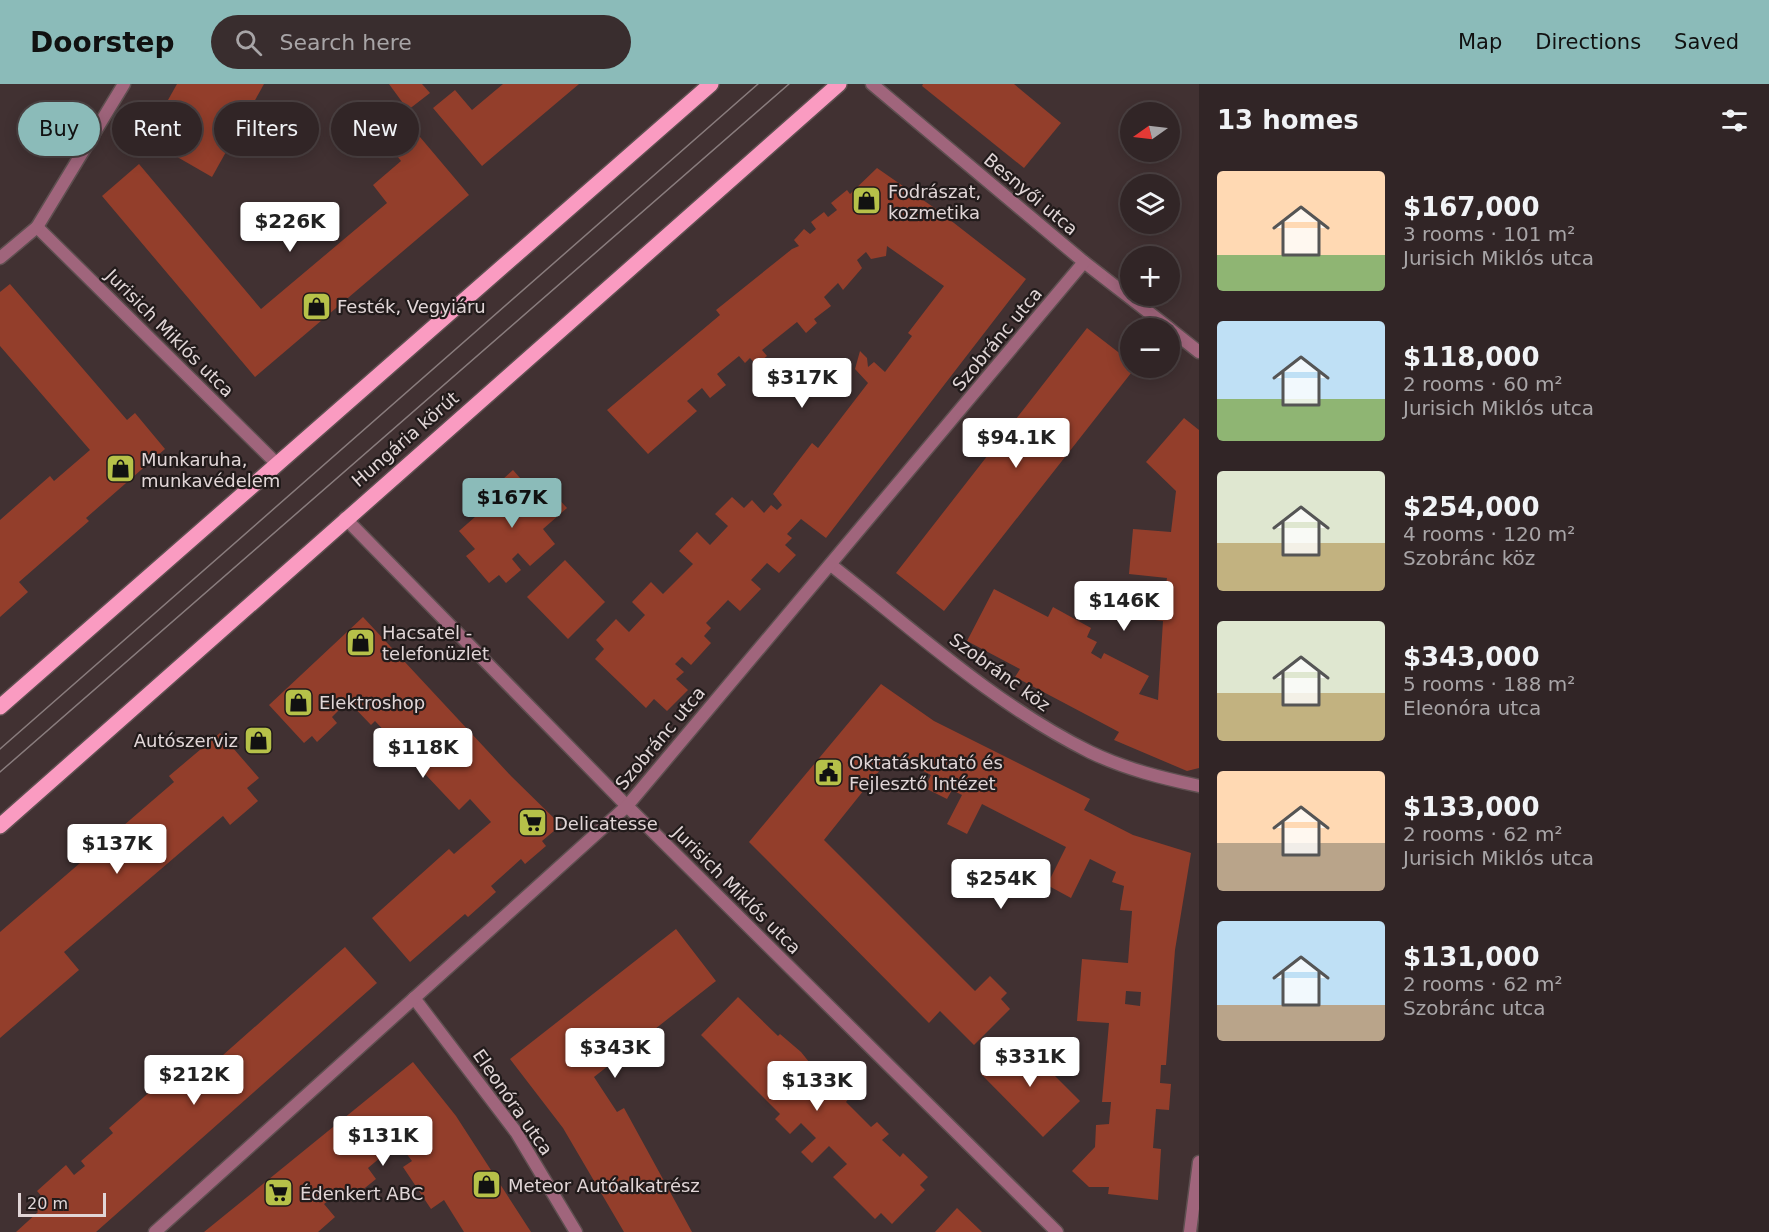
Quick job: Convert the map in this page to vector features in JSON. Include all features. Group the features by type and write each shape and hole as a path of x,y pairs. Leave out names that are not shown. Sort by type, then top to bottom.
{"main road":[{"path":"0,707 711,84"},
{"name":"Hungária körút","path":"0,826 345,518 839,84"}],"street":[{"path":"0,258 38,227 124,84"},
{"name":"Besnyői utca","path":"872,84 1084,262 1156,318"},
{"name":"Jurisich Miklós utca","path":"38,227 278,465"},
{"name":"Szobránc utca","path":"155,1232 627,806 1084,262"},
{"name":"Besnyői utca","path":"1180,337 1199,352"},
{"name":"Jurisich Miklós utca","path":"345,518 627,806 1057,1232"},
{"name":"Szobránc köz","path":"831,565 1020,713 1092,753 1148,774 1199,786"},
{"name":"Eleonóra utca","path":"414,998 516,1132 576,1232"},
{"path":"1190,1232 1199,1162"}],"building":[{"path":"177,84 264,84 254,102 214,102 214,156 224,156 212,177 176,156 202,156 202,102 167,102"},
{"path":"389,84 422,84 430,93 418,102 402,102"},
{"path":"503,84 579,84 482,166 433,108 455,90 472,110"},
{"path":"923,84 1014,84 1061,123 1024,168 922,86"},
{"path":"419,136 469,195 255,377 102,196 139,164 261,309 387,203 373,185 401,161 397,156 419,156"},
{"path":"877,168 936,209 1026,279 826,538 801,519 787,534 792,538 785,545 796,555 779,573 767,563 751,580 761,589 740,611 728,600 706,623 711,628 704,636 711,643 691,665 682,657 675,664 684,672 676,679 688,690 667,711 654,699 646,708 595,659 604,649 596,640 616,619 629,632 645,615 632,602 651,582 663,594 693,564 679,551 697,532 710,545 728,526 715,514 732,497 744,508 752,500 764,513 771,505 777,510 782,505 773,494 812,443 818,448 868,383 855,369 860,351 867,358 868,367 874,362 885,372 912,336 908,333 944,286 887,246 886,256 871,259 866,252 857,260 862,268 843,290 838,283 824,297 831,306 814,319 817,323 806,333 797,322 762,350 767,356 756,365 750,358 745,363 739,356 717,374 726,385 710,398 702,388 687,401 697,411 648,454 607,410 720,315 716,310 792,249 799,246 794,240 804,229 810,234 816,229 811,222 824,212 828,217 837,210 831,203 847,190 850,194"},
{"path":"10,284 127,420 135,413 165,449 86,518 89,521 19,582 28,592 0,617 0,520 50,476 54,481 90,450 0,346 0,292"},
{"path":"1087,328 1120,354 1120,378 1127,378 944,611 896,573"},
{"path":"1184,418 1199,430 1199,768 1187,771 1114,740 1119,732 1015,677 1020,669 967,641 994,589 1048,617 1053,607 1091,628 1087,637 1097,642 1091,653 1101,659 1104,653 1149,676 1139,694 1158,700 1163,621 1155,620 1156,603 1164,597 1167,578 1129,574 1133,529 1171,532 1176,491 1146,462"},
{"path":"513,470 535,495 546,485 567,508 543,529 555,544 530,566 518,553 512,559 521,570 506,583 499,575 489,583 466,556 475,549 459,531 500,495 493,488"},
{"path":"565,560 605,602 568,639 527,597"},
{"path":"363,617 511,776 561,825 542,841 546,846 525,864 521,859 491,886 496,892 468,917 465,914 410,962 372,918 449,849 454,854 491,822 470,799 459,810 375,721 371,725 348,701 332,717 337,723 317,742 312,736 304,743 269,705"},
{"path":"881,684 934,721 1090,799 1084,810 1133,835 1191,853 1175,950 1166,1065 1161,1065 1160,1083 1171,1084 1169,1110 1156,1109 1153,1148 1161,1149 1158,1200 1108,1194 1109,1187 1089,1187 1072,1171 1095,1147 1096,1125 1109,1124 1111,1102 1102,1102 1109,1023 1077,1021 1082,959 1128,963 1132,911 1120,910 1124,886 1112,882 1116,872 1090,859 1071,898 1047,885 1066,847 982,804 967,834 947,824 962,795 952,790 947,799 925,788 931,775 892,755 824,840 975,991 990,976 1007,993 1001,999 1010,1009 974,1045 940,1011 929,1023 749,842","holes":["1126,991 1141,992 1140,1006 1125,1004"]},
{"path":"220,733 259,778 247,788 258,801 230,825 223,816 64,952 79,970 0,1038 0,932 174,782 169,776"},
{"path":"676,929 716,981 594,1077 617,1112 624,1108 692,1232 624,1232 563,1128 510,1059"},
{"path":"345,947 377,983 96,1232 16,1232 38,1212 34,1208 44,1199 37,1191 66,1165 74,1175 85,1166 81,1161 113,1133 109,1128 172,1072 187,1087"},
{"path":"738,997 778,1036 780,1034 801,1052 830,1088 835,1084 849,1098 846,1102 871,1127 877,1122 889,1134 882,1140 900,1157 903,1153 928,1177 920,1185 925,1190 892,1224 881,1213 875,1219 833,1177 847,1164 829,1146 812,1163 801,1152 816,1138 801,1123 790,1134 775,1119 780,1114 701,1035"},
{"path":"1017,1038 1080,1101 1043,1137 981,1074"},
{"path":"413,1062 456,1116 531,1232 464,1232 444,1200 431,1209 403,1167 412,1161 393,1136 383,1145 388,1151 368,1168 376,1179 350,1200 342,1190 324,1204 335,1217 318,1232 204,1232"},
{"path":"957,1208 982,1232 935,1232"}],"tram line":[{"path":"0,749 758,84"},
{"path":"0,772 789,84"}],"place":[{"name":"Fodrászat, kozmetika","path":"867,201"},
{"name":"Festék, Vegyiáru","path":"316,306"},
{"name":"Munkaruha, munkavédelem","path":"120,469"},
{"name":"Hacsatel - telefonüzlet","path":"361,642"},
{"name":"Elektroshop","path":"298,702"},
{"name":"Autószerviz","path":"259,740"},
{"name":"Oktatáskutató és Fejlesztő Intézet","path":"828,772"},
{"name":"Delicatesse","path":"533,823"},
{"name":"Meteor Autóalkatrész","path":"487,1185"},
{"name":"Édenkert ABC","path":"279,1193"}]}
